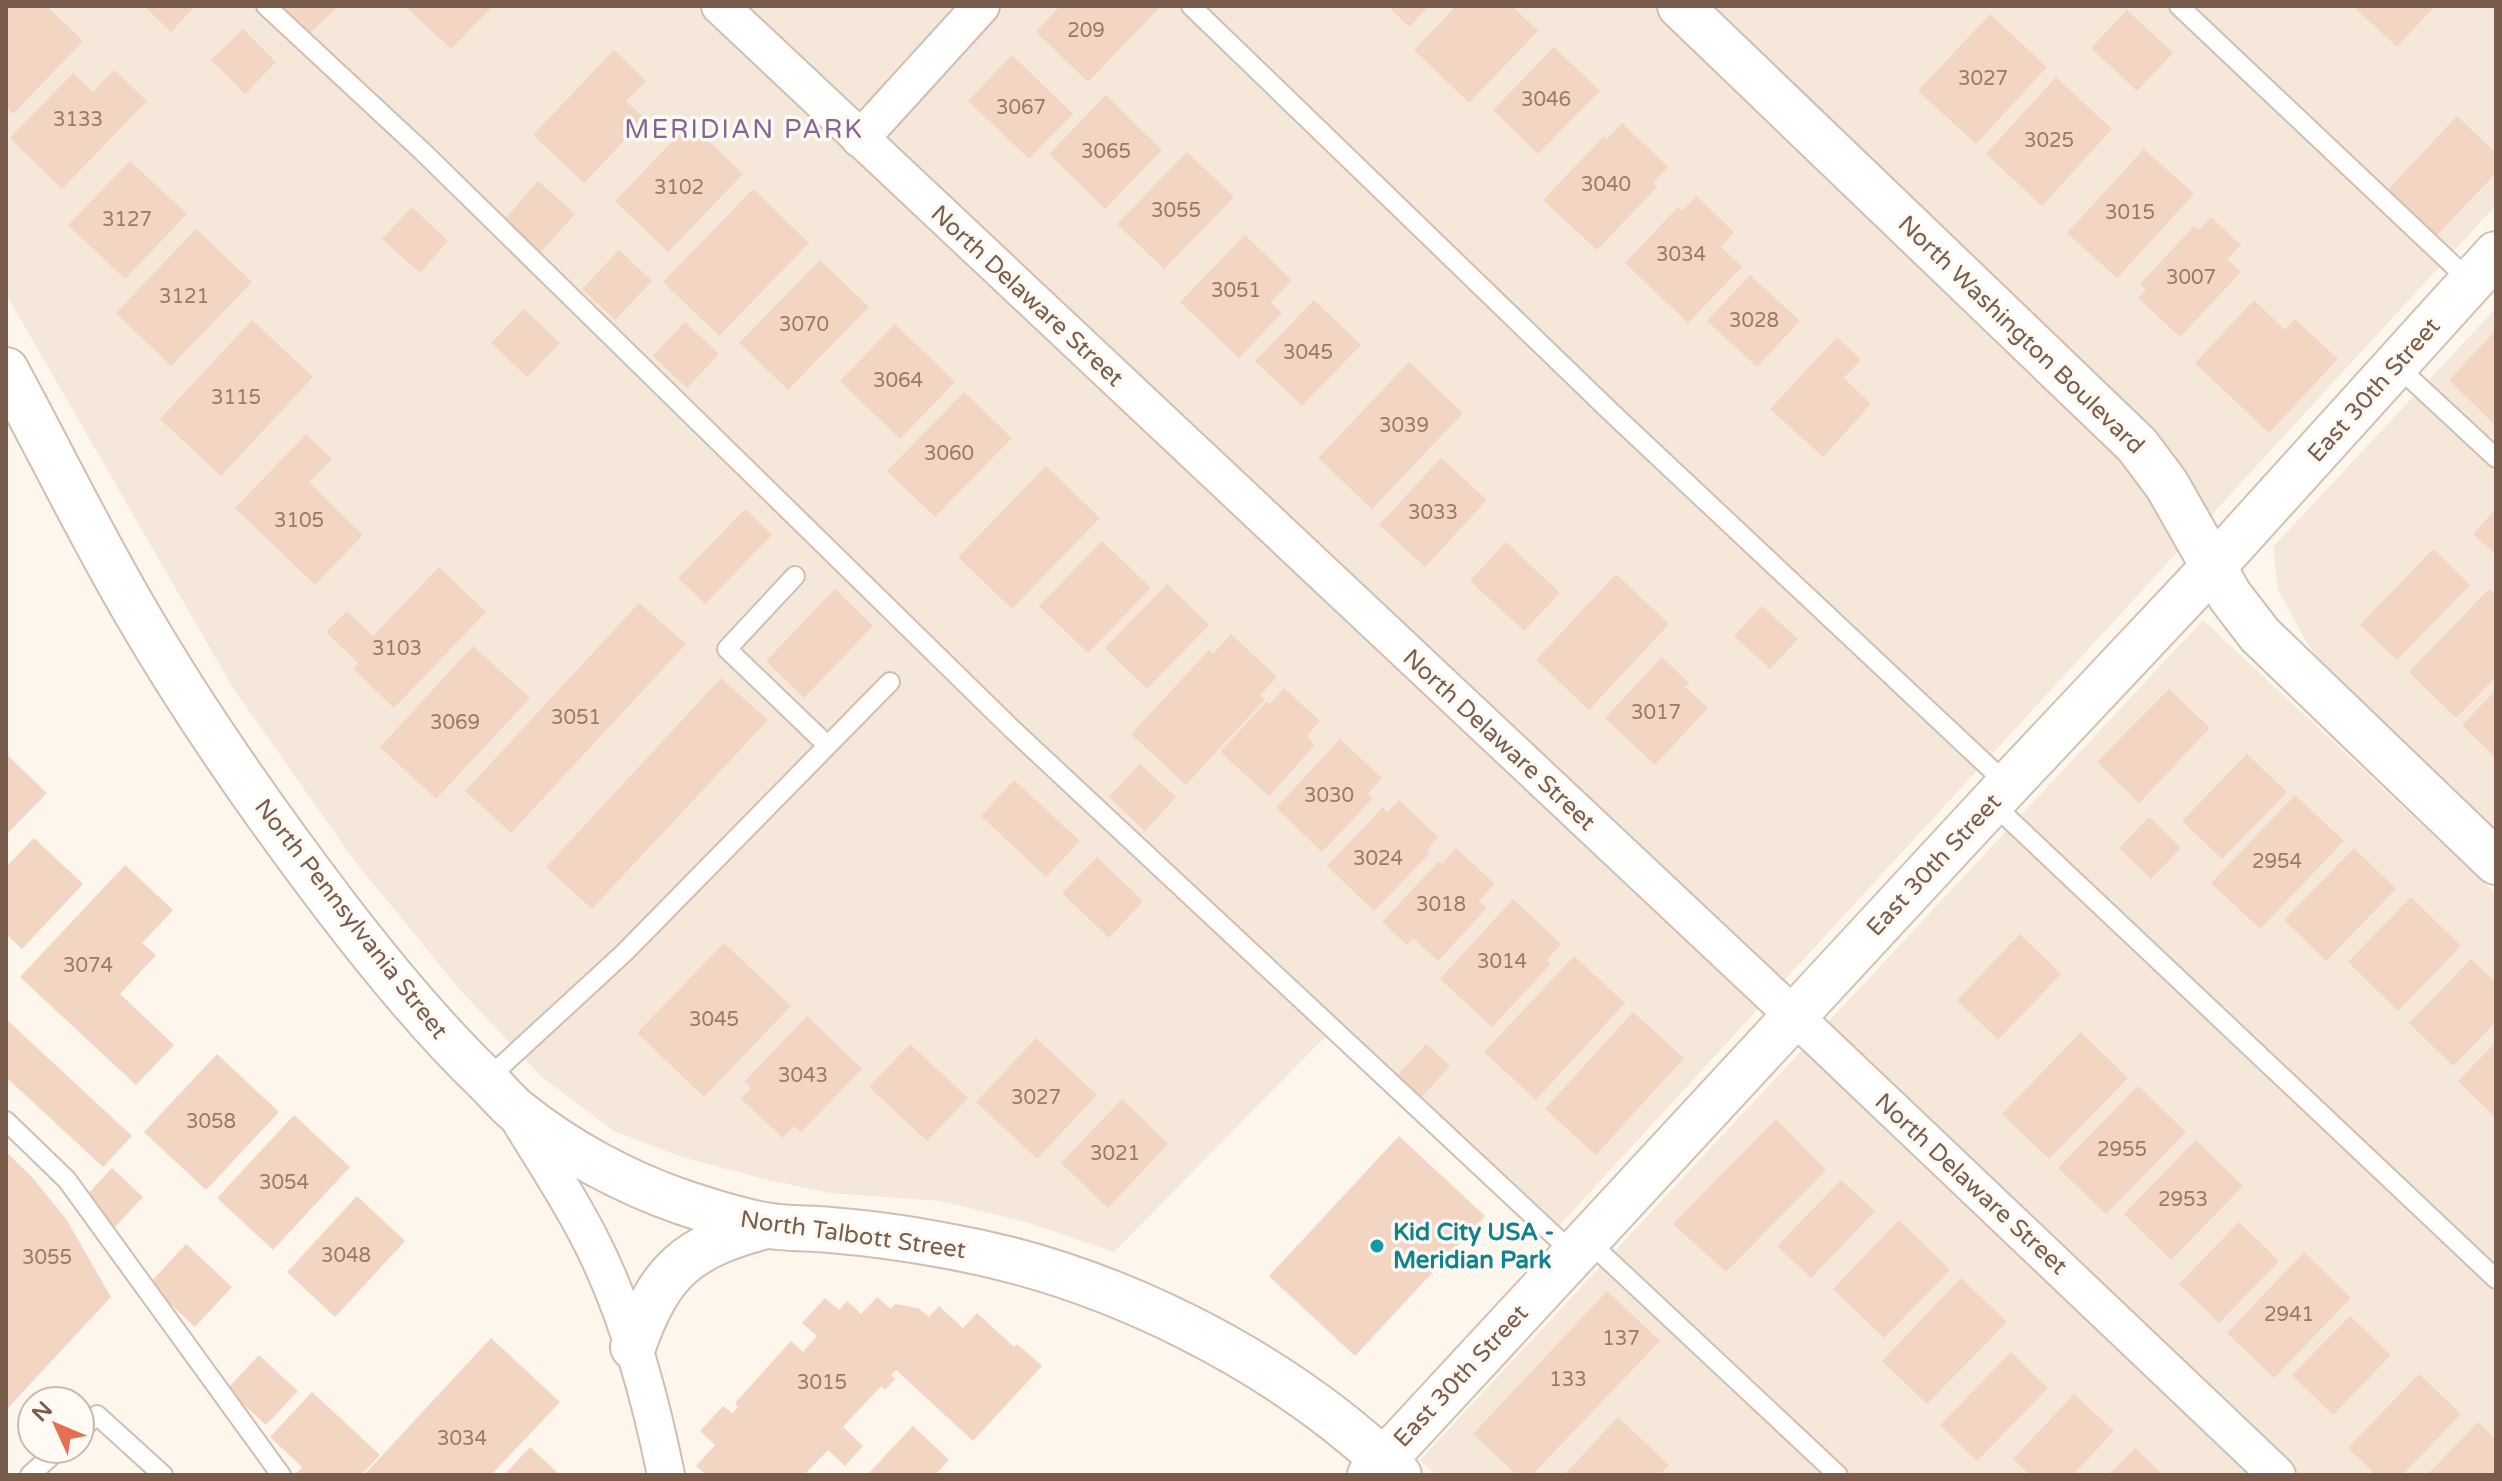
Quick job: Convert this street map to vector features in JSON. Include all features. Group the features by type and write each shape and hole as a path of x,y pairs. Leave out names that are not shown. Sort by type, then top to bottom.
{"street":[{"name":"North Delaware Street","path":"720,6 2277,1475"},
{"path":"860,139 981,6"},
{"name":"North Washington Boulevard","path":"1680,6 2127,434 2167,485 2230,596 2280,656 2496,862"},
{"name":"East 30th Street","path":"1384,1470 1581,1247 2213,567 2483,268"},
{"name":"North Pennsylvania Street","path":"6,370 109,565 202,720 271,821 356,933 453,1048 500,1094 592,1241 633,1347 666,1475"},
{"name":"North Talbott Street","path":"500,1094 555,1139 675,1200 768,1226 851,1232 951,1246 1049,1271 1123,1298 1253,1364 1336,1421 1384,1470"},
{"path":"633,1347 649,1307 670,1273 692,1254 711,1244 768,1226"}],"lane":[{"path":"266,6 422,151 1012,729 1581,1247 1838,1475"},
{"path":"1191,6 1614,415 2496,1279"},
{"path":"2179,6 2483,268"},
{"path":"2396,365 2496,458"},
{"path":"795,576 727,649 827,745"},
{"path":"500,1094 624,953 890,682"},
{"path":"6,1121 67,1180 281,1475"},
{"path":"96,1416 163,1475"}],"shaded area":[{"path":"6,6 2496,6 2496,205 1546,1240 1329,1033 1114,1252 1029,1223 941,1201 830,1193 764,1179 682,1157 614,1131 541,1076 461,991 354,860 233,688 6,294"},
{"path":"2496,308 2496,838 2346,696 2307,643 2278,590 2273,547"},
{"path":"2203,620 2496,894 2496,1475 1436,1475 1420,1460"}],"building":[{"path":"6,6 47,6 83,41 13,114 6,107"},
{"path":"144,6 195,6 171,32"},
{"path":"279,6 338,6 307,36"},
{"path":"405,6 493,6 451,49"},
{"path":"1060,6 1161,6 1088,82 1036,32"},
{"path":"1388,6 1429,6 1409,27"},
{"path":"1456,6 1512,6 1538,31 1469,103 1414,50"},
{"path":"2353,6 2435,6 2397,47"},
{"path":"2127,10 2173,53 2137,91 2091,48"},
{"path":"1990,14 2047,67 1976,144 1918,91"},
{"path":"243,29 276,62 245,94 211,60"},
{"path":"1554,47 1600,91 1538,154 1493,110"},
{"path":"614,50 646,81 626,101 645,119 584,183 533,135"},
{"path":"1012,55 1073,114 1029,159 968,101"},
{"path":"114,70 147,101 62,189 10,138 73,73 93,92"},
{"path":"2056,77 2112,129 2042,206 1986,154"},
{"path":"1106,95 1162,150 1105,209 1049,154"},
{"path":"2457,116 2496,153 2496,173 2432,240 2384,194"},
{"path":"690,123 743,174 668,252 615,201"},
{"path":"1622,123 1668,167 1653,183 1657,187 1597,250 1543,200 1604,136 1607,139"},
{"path":"2144,149 2194,194 2117,278 2067,233"},
{"path":"1187,152 1234,197 1164,269 1117,224"},
{"path":"130,161 187,214 125,279 68,225"},
{"path":"538,181 575,214 541,252 504,220"},
{"path":"753,189 809,243 719,336 663,282"},
{"path":"1696,196 1734,232 1721,247 1742,267 1688,323 1625,263 1678,207 1682,211"},
{"path":"412,207 448,241 420,273 382,239"},
{"path":"2211,217 2241,245 2227,259 2241,272 2180,337 2138,298 2146,290 2140,284 2194,226 2199,230"},
{"path":"196,229 252,282 171,366 116,313"},
{"path":"1245,235 1292,280 1271,302 1282,313 1239,358 1180,302"},
{"path":"619,250 652,281 615,320 582,289"},
{"path":"820,260 869,307 788,390 739,343"},
{"path":"1750,275 1800,321 1757,367 1707,321"},
{"path":"1314,300 1361,345 1302,406 1255,361"},
{"path":"2254,300 2285,330 2295,319 2338,359 2269,433 2195,363"},
{"path":"524,309 560,343 527,377 491,343"},
{"path":"252,320 313,377 221,476 160,419"},
{"path":"685,322 719,354 687,388 653,356"},
{"path":"895,324 955,382 900,439 840,381"},
{"path":"2496,330 2496,426 2449,380"},
{"path":"1837,337 1861,360 1844,378 1871,404 1823,457 1770,409"},
{"path":"1409,362 1463,413 1372,509 1318,458"},
{"path":"964,392 1012,438 935,517 887,471"},
{"path":"306,434 332,459 309,482 363,535 315,585 235,508"},
{"path":"1441,458 1487,500 1425,567 1379,525"},
{"path":"1046,466 1100,518 1012,609 958,557"},
{"path":"745,509 772,535 705,604 678,578"},
{"path":"2496,509 2496,555 2473,534"},
{"path":"1102,541 1151,588 1088,653 1039,606"},
{"path":"1506,542 1560,593 1524,631 1470,581"},
{"path":"2433,549 2470,585 2397,660 2360,625"},
{"path":"439,567 486,612 394,708 353,669 358,663 326,632 347,611 373,636"},
{"path":"1616,574 1669,624 1589,710 1536,660"},
{"path":"1167,584 1209,625 1147,689 1105,648"},
{"path":"835,589 873,626 804,698 766,661"},
{"path":"2489,589 2496,595 2496,677 2456,718 2409,672"},
{"path":"639,603 686,644 511,833 465,791"},
{"path":"1762,606 1798,639 1770,669 1734,636"},
{"path":"1231,634 1277,677 1260,695 1265,699 1186,785 1131,734 1209,650 1213,654"},
{"path":"473,646 530,698 436,799 380,747"},
{"path":"1662,657 1689,683 1685,687 1708,708 1655,765 1605,718"},
{"path":"721,678 768,720 592,909 546,867"},
{"path":"1284,688 1320,721 1307,736 1315,745 1269,796 1220,752 1267,701 1270,704"},
{"path":"2169,689 2210,728 2139,803 2097,762"},
{"path":"2496,690 2496,758 2462,725"},
{"path":"1340,739 1382,778 1368,794 1373,798 1322,852 1276,808"},
{"path":"6,754 47,793 6,835"},
{"path":"2247,754 2287,792 2222,859 2182,821"},
{"path":"1140,764 1176,797 1145,831 1109,797"},
{"path":"1014,780 1080,841 1046,877 981,816"},
{"path":"2295,795 2344,841 2260,929 2211,883"},
{"path":"1399,800 1438,837 1427,850 1430,853 1374,911 1327,866 1383,807 1387,812"},
{"path":"2149,817 2181,848 2151,879 2119,848"},
{"path":"34,838 83,884 22,949 6,934 6,867"},
{"path":"1456,848 1495,884 1479,901 1487,908 1438,961 1413,938 1407,945 1382,922 1439,861 1442,864"},
{"path":"2354,848 2396,889 2326,961 2284,920"},
{"path":"1097,857 1143,901 1109,938 1062,893"},
{"path":"125,865 173,910 142,943 156,955 120,994 174,1045 136,1085 20,977"},
{"path":"2411,897 2461,946 2398,1011 2348,962"},
{"path":"1513,899 1561,944 1547,960 1551,964 1492,1027 1440,979"},
{"path":"2020,934 2061,974 1998,1040 1957,1000"},
{"path":"724,943 791,1006 704,1097 637,1033"},
{"path":"1574,956 1625,1003 1536,1100 1484,1052"},
{"path":"2471,959 2496,983 2496,1022 2453,1066 2409,1023"},
{"path":"1633,1012 1684,1058 1596,1155 1545,1109"},
{"path":"807,1016 862,1069 801,1132 794,1126 783,1138 741,1099 751,1088 744,1082"},
{"path":"6,1019 132,1136 103,1167 6,1077"},
{"path":"2081,1032 2128,1078 2049,1159 2002,1114"},
{"path":"1036,1038 1097,1095 1037,1159 976,1102"},
{"path":"2496,1042 2496,1118 2458,1081"},
{"path":"910,1044 968,1098 927,1141 869,1087"},
{"path":"1426,1044 1450,1066 1420,1099 1396,1077"},
{"path":"217,1054 279,1112 206,1190 144,1132"},
{"path":"2138,1086 2186,1132 2106,1214 2058,1168"},
{"path":"1122,1099 1168,1144 1108,1208 1061,1163"},
{"path":"294,1115 350,1167 273,1250 217,1198"},
{"path":"1776,1119 1826,1170 1726,1272 1673,1224"},
{"name":"Kid City USA - Meridian Park","path":"1399,1136 1485,1216 1355,1356 1269,1276"},
{"path":"2196,1140 2243,1186 2171,1260 2124,1214"},
{"path":"6,1152 31,1176 66,1219 111,1297 29,1385 16,1385 16,1399 6,1410"},
{"path":"112,1168 143,1197 114,1228 83,1199"},
{"path":"1841,1180 1875,1211 1811,1278 1777,1246"},
{"path":"357,1196 405,1241 335,1317 287,1272"},
{"path":"1899,1220 1950,1270 1884,1338 1833,1289"},
{"path":"2239,1222 2279,1261 2219,1323 2179,1284"},
{"path":"186,1244 232,1287 195,1327 149,1284"},
{"path":"2304,1252 2351,1298 2274,1378 2227,1333"},
{"path":"1961,1278 2007,1322 1927,1404 1882,1361"},
{"path":"1607,1291 1660,1341 1532,1475 1517,1475 1473,1434"},
{"path":"877,1297 891,1309 895,1304 918,1308 929,1317 939,1306 963,1328 977,1313 1014,1347 1017,1344 1042,1366 973,1441 896,1370 891,1375 895,1379 885,1390 881,1386 843,1427 863,1446 845,1466 828,1450 804,1475 706,1475 696,1466 715,1445 700,1431 723,1406 732,1413 738,1407 735,1403 791,1341 803,1352 817,1336 802,1323 825,1298 839,1310 847,1301 861,1314"},
{"path":"2350,1316 2391,1355 2333,1415 2292,1375"},
{"path":"491,1338 560,1402 491,1475 364,1475"},
{"path":"2011,1352 2048,1388 1977,1461 1940,1425"},
{"path":"259,1355 298,1391 266,1425 227,1389"},
{"path":"2419,1374 2461,1414 2402,1475 2376,1475 2348,1448"},
{"path":"312,1392 380,1455 361,1475 295,1475 302,1467 270,1437"},
{"path":"2074,1394 2114,1431 2073,1475 2030,1475 2013,1459"},
{"path":"1618,1417 1669,1465 1659,1475 1564,1475"},
{"path":"2478,1422 2496,1440 2496,1475 2427,1475"},
{"path":"913,1426 949,1460 935,1475 867,1475"},
{"path":"530,1447 560,1475 504,1475"},
{"path":"2135,1448 2163,1475 2108,1475"}],"place":[{"name":"Kid City USA - Meridian Park","path":"1377,1246"}],"district":[{"name":"MERIDIAN PARK","path":"744,129"}]}
